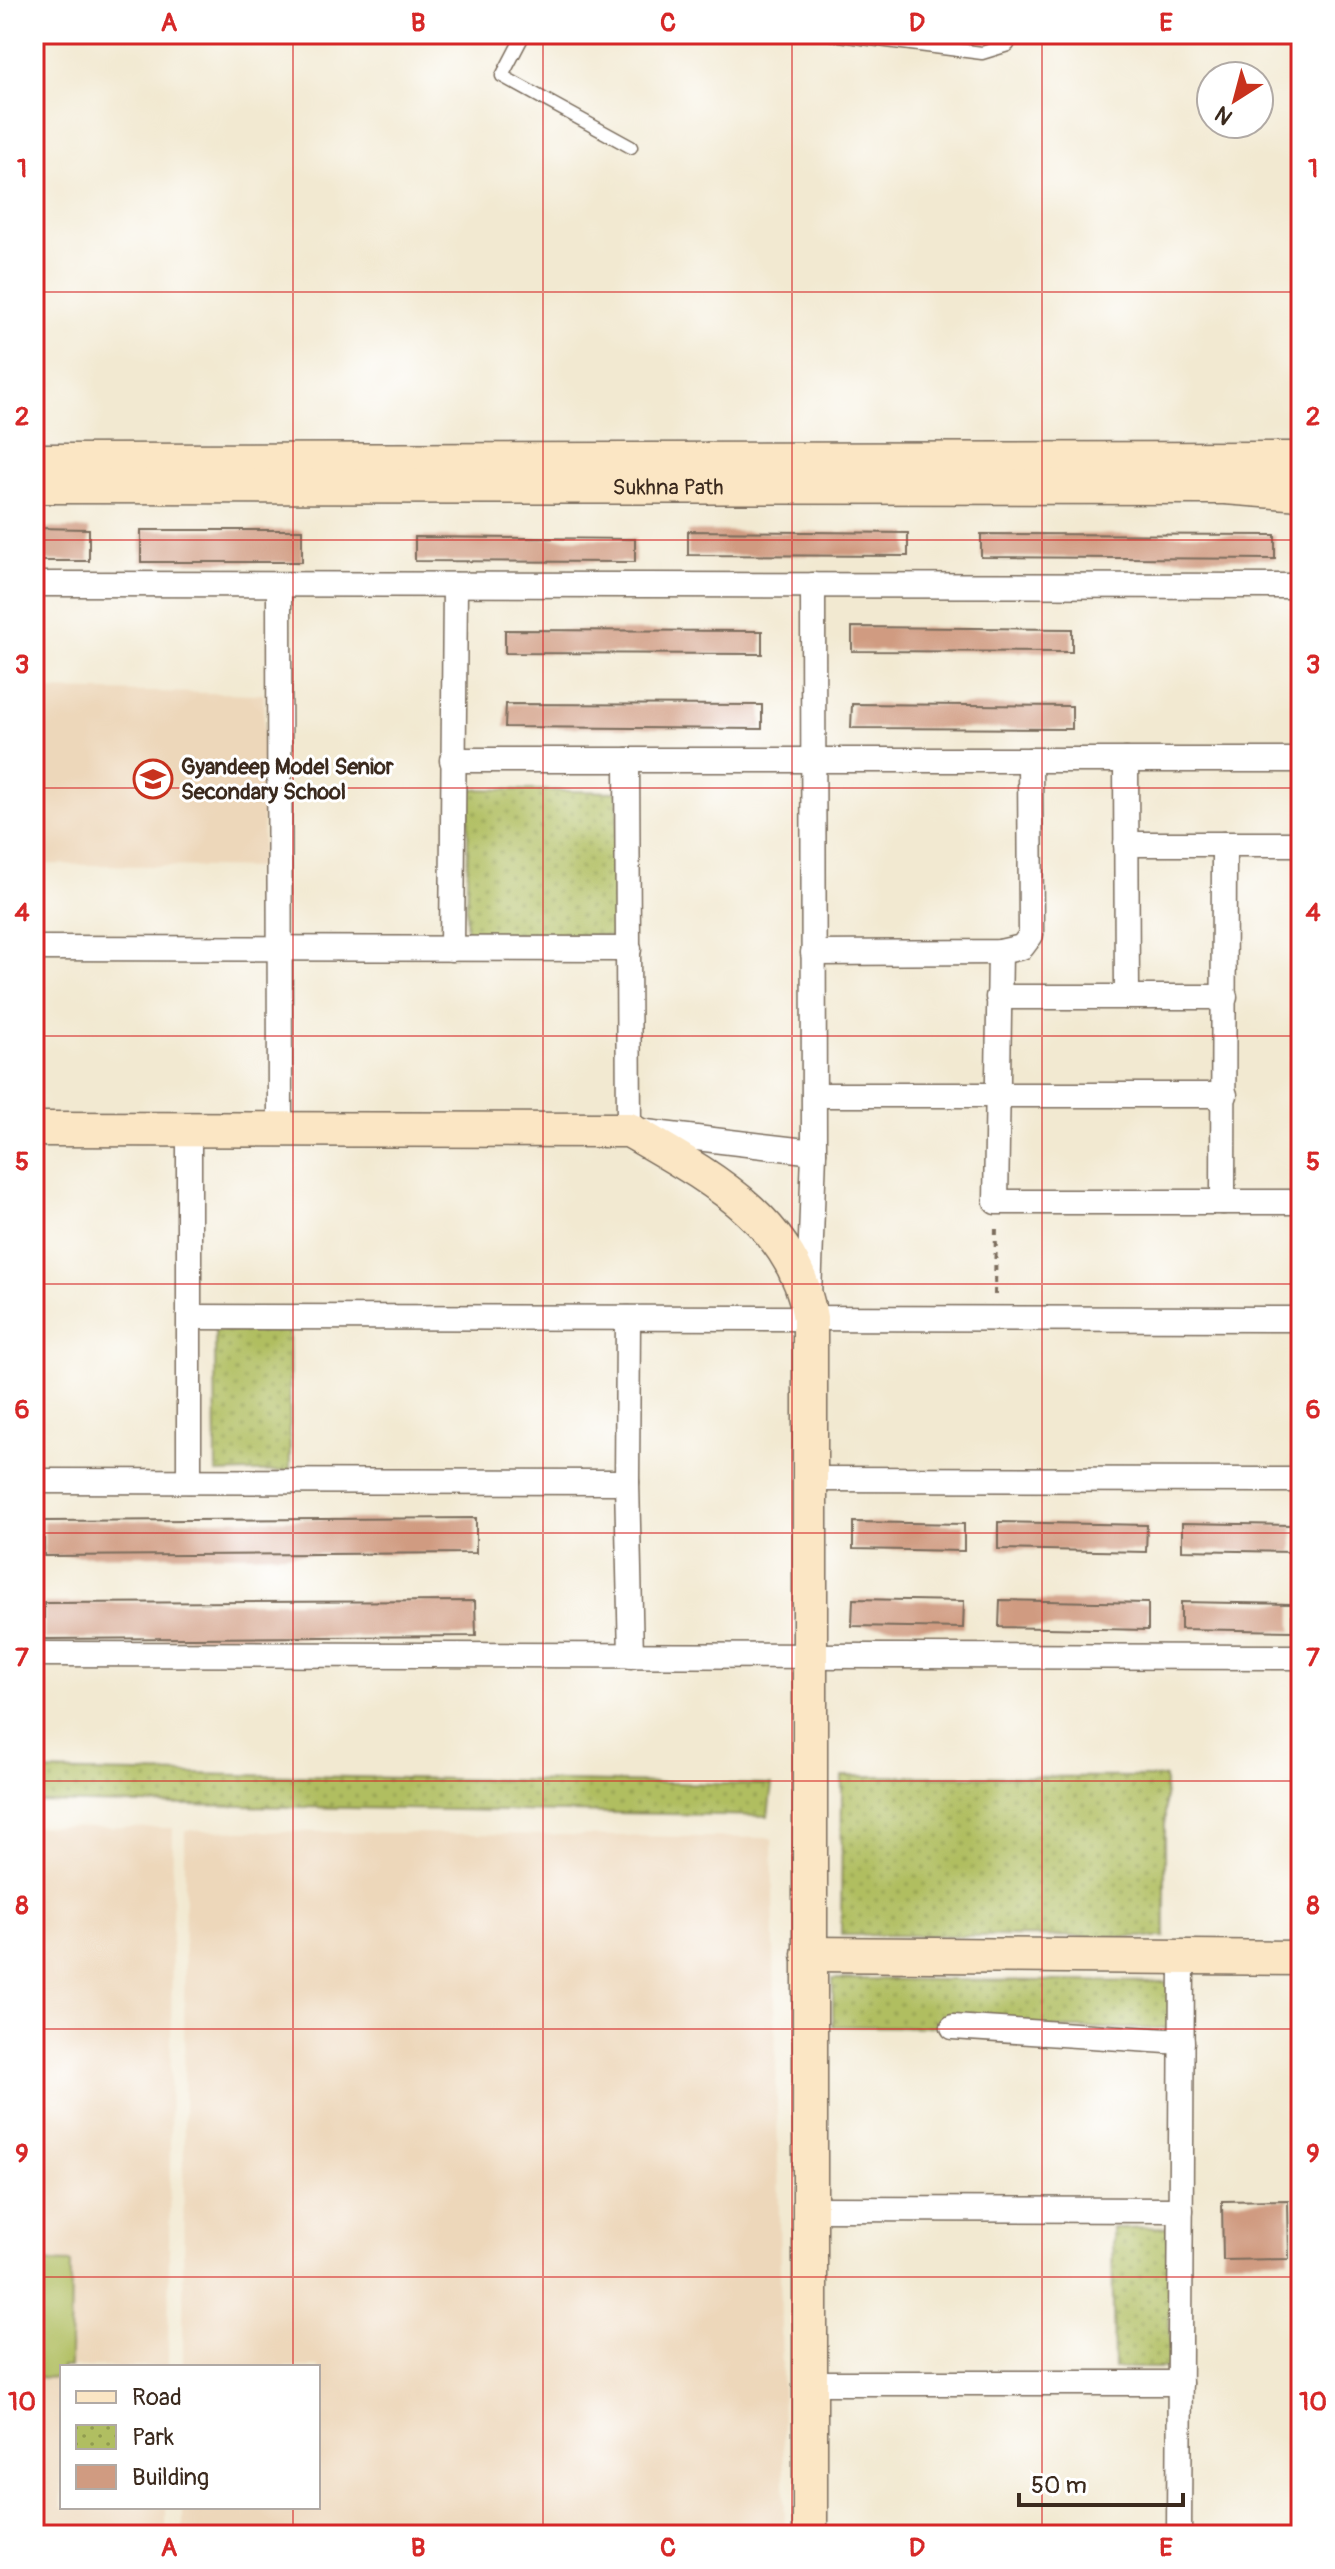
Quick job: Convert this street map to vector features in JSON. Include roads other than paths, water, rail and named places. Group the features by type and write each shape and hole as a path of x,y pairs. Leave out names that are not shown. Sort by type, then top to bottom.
{"street":[{"name":"Sukhna Path","path":"34,461 1295,453"},
{"name":"Sukhna Path","path":"34,486 1225,487 1301,493"},
{"path":"34,584 1301,586"},
{"path":"279,585 280,1130"},
{"path":"452,949 455,585"},
{"path":"810,2535 812,1656 809,1312 815,1095 813,585"},
{"path":"452,760 1301,760"},
{"path":"627,760 629,1130"},
{"path":"813,953 1000,952 1022,947 1031,935 1030,760"},
{"path":"1126,760 1127,997"},
{"path":"1126,844 1301,844"},
{"path":"1223,1202 1224,844"},
{"path":"34,948 629,949"},
{"path":"1000,952 996,1202 1301,1202"},
{"path":"998,997 1225,997"},
{"path":"815,1095 1225,1095"},
{"path":"34,1129 629,1130 814,1152"},
{"path":"189,1130 189,1481"},
{"path":"629,1130 692,1167 752,1209 789,1253 809,1312"},
{"path":"191,1317 628,1318 809,1312 995,1318 1301,1319"},
{"path":"628,1318 627,1482 631,1656"},
{"path":"811,1479 1301,1480"},
{"path":"34,1481 627,1482"},
{"path":"34,1654 1301,1657"},
{"path":"809,1954 1301,1958"},
{"path":"1179,2535 1182,1957"},
{"path":"953,2027 1182,2042"},
{"path":"810,2209 1181,2210"},
{"path":"810,2383 1180,2383"}],"lane":[{"path":"524,34 502,76 631,147"},
{"path":"831,34 982,53 1008,45 1012,34"}],"place":[{"name":"Gyandeep Model Senior Secondary School","path":"153,779"}]}
